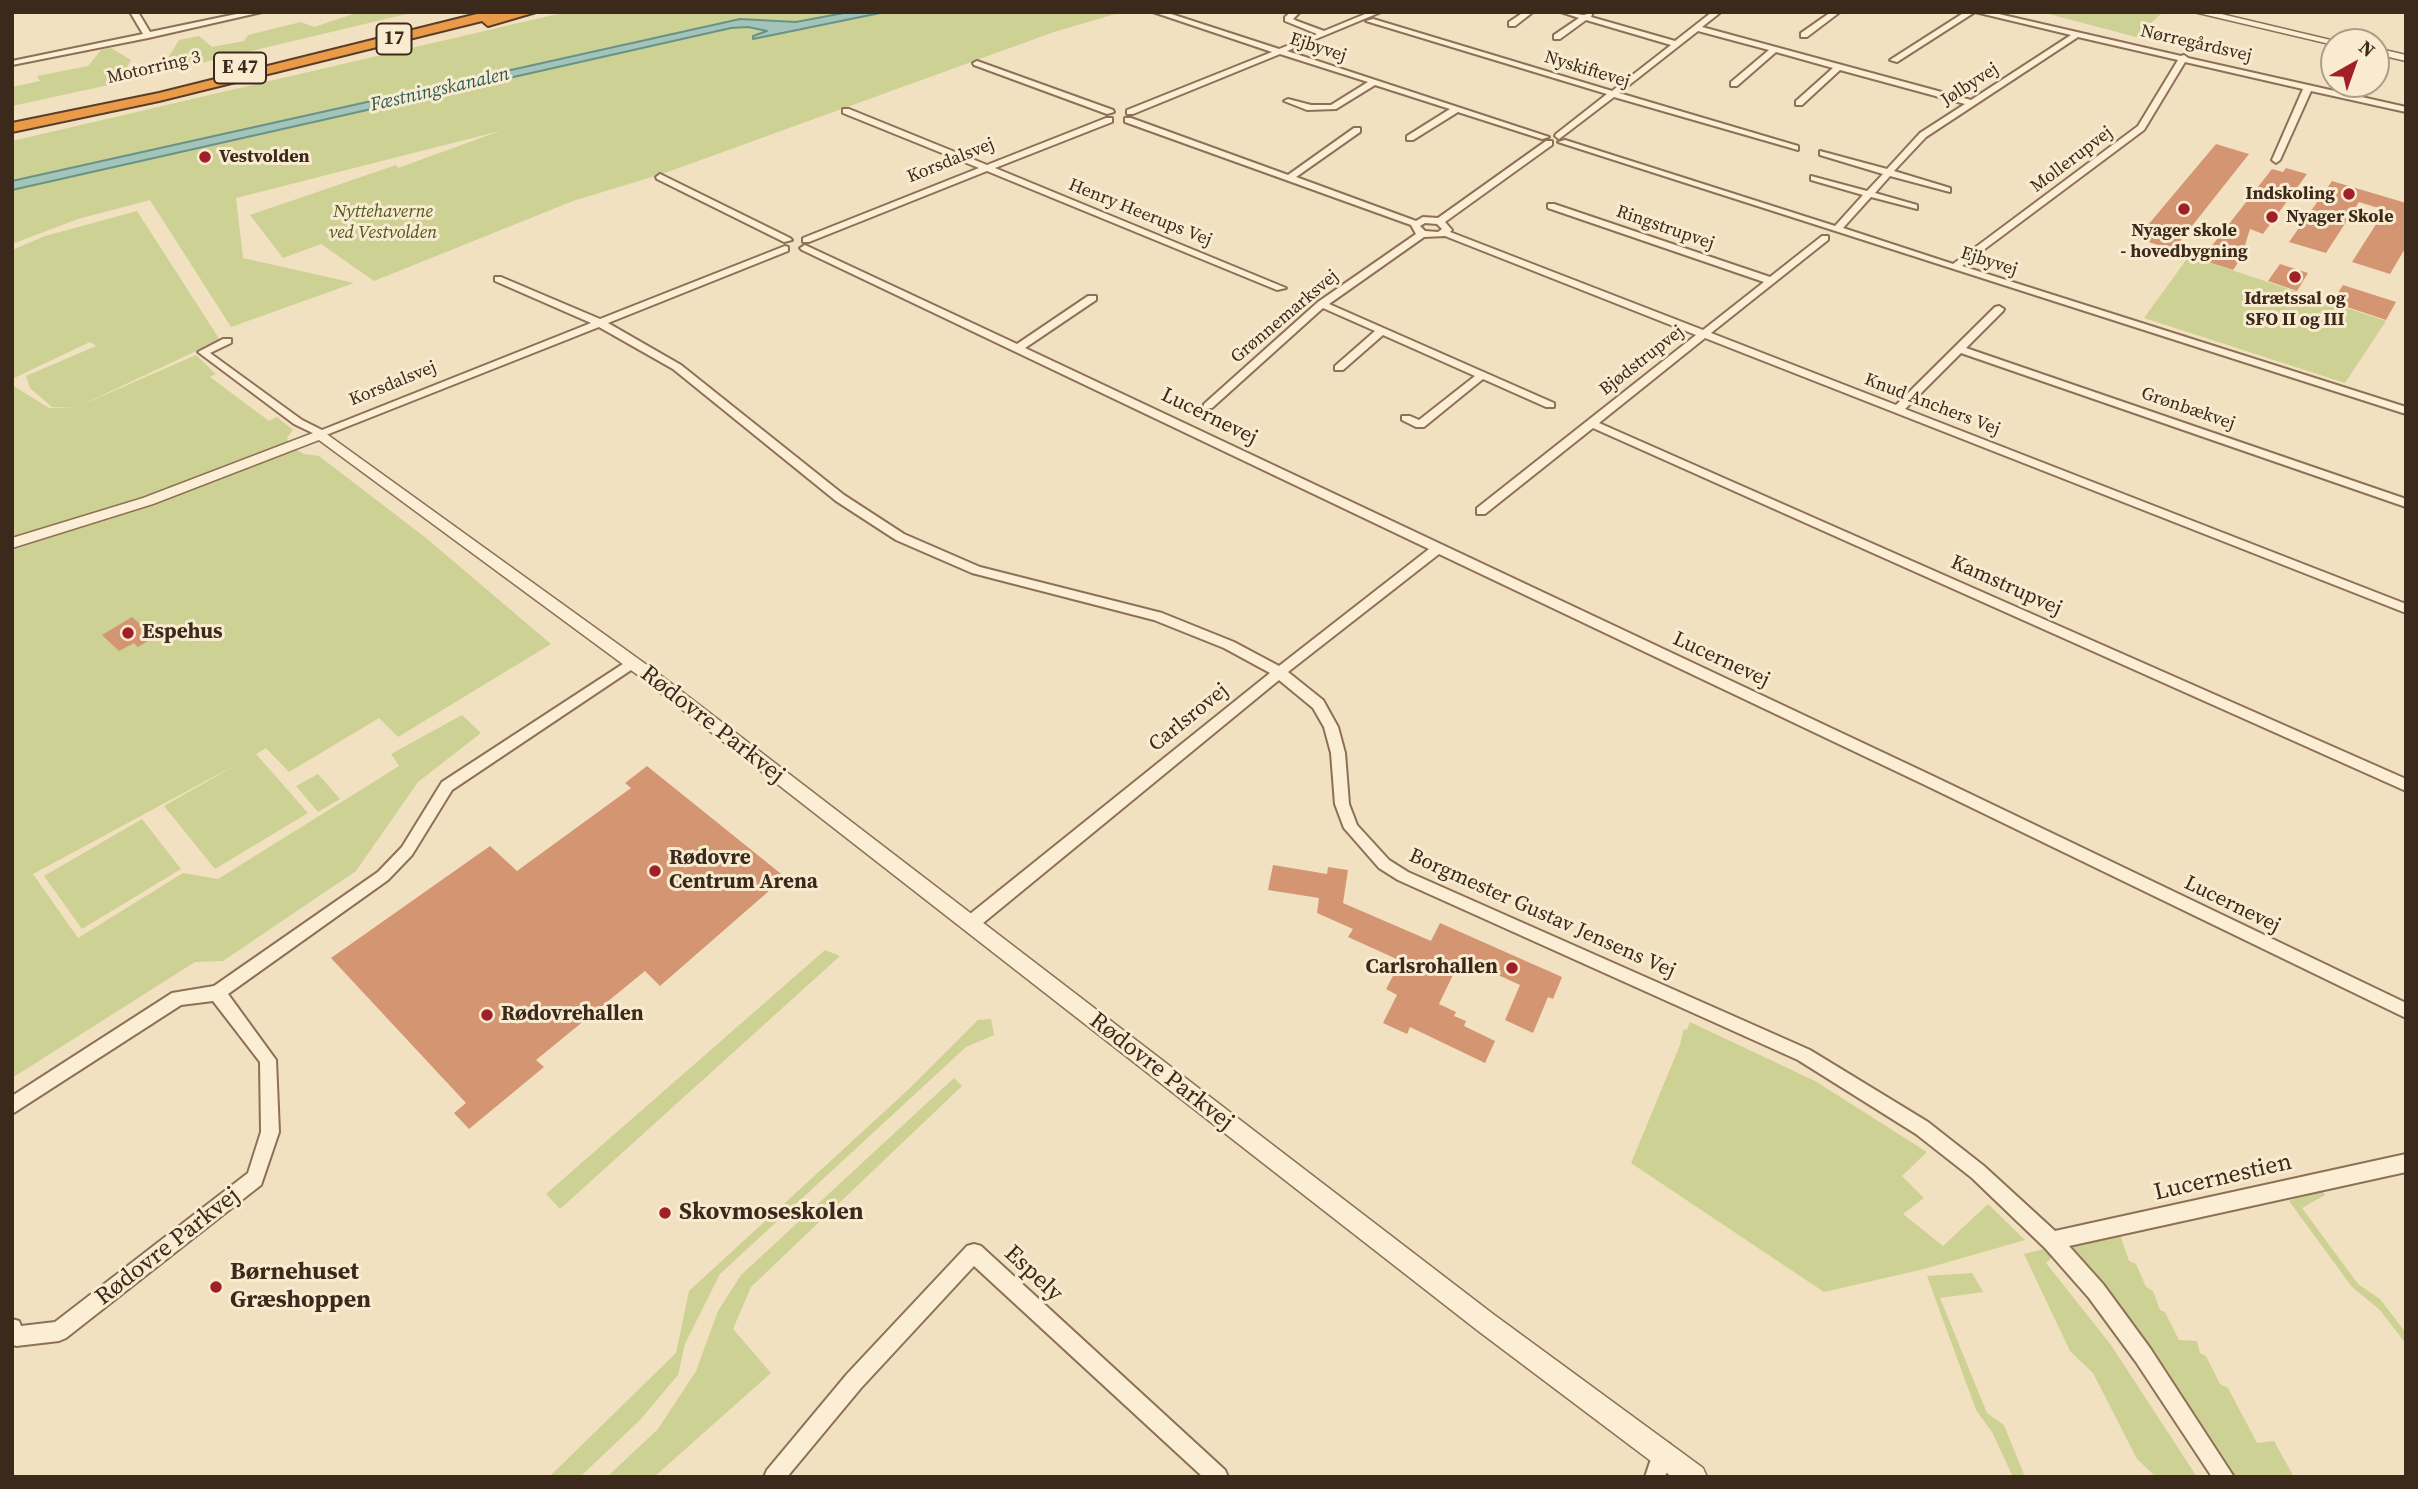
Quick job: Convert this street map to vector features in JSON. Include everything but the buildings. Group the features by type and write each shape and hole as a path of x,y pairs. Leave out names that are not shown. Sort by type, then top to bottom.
{"highway":[{"name":"17","path":"182,76 439,12"},
{"name":"Motorring 3","path":"12,117 273,61 466,12"},
{"name":"17","path":"286,66 502,12"},
{"name":"E 47","path":"286,66 530,12"},
{"name":"Motorring 3","path":"12,128 286,66"},
{"path":"12,117 107,92"}],"street":[{"path":"134,12 148,36"},
{"path":"12,63 258,12"},
{"name":"Ejbyvej","path":"1157,12 1174,15 1547,140"},
{"path":"1296,12 1288,19 1323,33"},
{"path":"1129,116 1278,51 1377,12"},
{"path":"1512,24 1529,12"},
{"path":"1565,12 1588,15 1677,44"},
{"path":"1440,221 1547,140 1561,139 1717,12"},
{"path":"1804,34 1836,12"},
{"path":"1895,60 1971,12"},
{"name":"Nørregårdsvej","path":"1979,12 2406,110"},
{"path":"2199,12 2320,39"},
{"path":"2216,12 2320,35"},
{"path":"1557,37 1588,15"},
{"name":"Nyskiftevej","path":"1370,21 1795,148"},
{"path":"1697,28 1970,103"},
{"name":"Jølbyvej","path":"1836,230 1923,135 2078,34"},
{"path":"1734,84 1775,49"},
{"name":"Mollerupvej","path":"1955,267 2141,128 2184,57"},
{"path":"977,63 1110,116 1129,116 1416,224 1423,220 1440,221 1447,227 1445,233 1422,234 1415,229 1416,224"},
{"path":"1799,103 1838,67"},
{"path":"1289,101 1310,108 1333,107 1374,82"},
{"path":"2276,160 2308,87"},
{"path":"1410,138 1456,108"},
{"name":"Henry Heerups Vej","path":"846,111 1281,288"},
{"name":"Korsdalsvej","path":"805,244 1110,116"},
{"path":"1289,178 1357,130"},
{"name":"Ejbyvej","path":"1561,139 1836,230 2406,411"},
{"path":"1823,153 1947,190"},
{"path":"660,177 786,245 805,244"},
{"path":"1814,178 1914,207"},
{"name":"Ringstrupvej","path":"1552,206 1769,280"},
{"name":"Knud Anchers Vej","path":"1445,233 2406,609"},
{"name":"Grønnemarksvej","path":"1208,406 1322,304 1422,234"},
{"name":"Bjødstrupvej","path":"1481,511 1825,238"},
{"name":"Lucernevej","path":"805,244 1017,349 1930,781 2406,1011"},
{"name":"Korsdalsvej","path":"12,543 148,501 599,323 786,245"},
{"name":"Borgmester Gustav Jensens Vej","path":"498,279 544,296 599,323 697,380 818,481 900,537 976,570 1157,617 1228,645 1279,672 1318,704 1331,727 1338,753 1342,804 1346,816 1351,828 1384,864 1403,876 1816,1062 1922,1128 1978,1171 2052,1241 2096,1291 2143,1355 2224,1477"},
{"path":"1017,349 1092,298"},
{"path":"1322,304 1550,405"},
{"path":"1898,410 1999,309"},
{"path":"1339,368 1382,331"},
{"name":"Rødovre Parkvej","path":"227,341 203,352 299,422 321,434 632,663 1475,1314 1663,1451 1694,1477"},
{"name":"Grønbækvej","path":"1959,349 2406,503"},
{"path":"1406,418 1420,425 1482,375"},
{"name":"Kamstrupvej","path":"1591,423 2406,785"},
{"name":"Carlsrovej","path":"971,923 1279,672 1437,549"},
{"name":"Rødovre Parkvej","path":"12,1105 178,998 217,993 383,876 407,851 447,786 632,663"},
{"name":"Rødovre Parkvej","path":"12,1328 16,1336 59,1331 255,1179 270,1132 268,1060 217,993"},
{"name":"Lucernestien","path":"2052,1241 2406,1163"},
{"name":"Espely","path":"774,1477 853,1381 974,1253 1218,1477"},
{"path":"1655,1477 1663,1451"}],"green space":[{"path":"359,12 415,12 159,73 179,40 199,36 212,47 244,41 248,35 301,22 314,27"},
{"name":"Vestvolden","path":"566,12 1122,12 1054,32 665,173 573,201 374,281 321,244 283,258 250,215 396,165 398,168 500,131 236,198 243,258 354,283 231,327 150,200 78,219 12,244 12,141"},
{"path":"2041,12 2163,12 2136,37"},
{"path":"111,48 131,60 118,83 12,106 12,87 40,81 37,76 88,66 101,50"},
{"path":"137,211 220,340 77,407 52,407 30,388 26,376 96,346 90,342 12,379 12,250 45,236"},
{"path":"2189,256 2386,321 2345,383 2144,318"},
{"path":"196,355 216,374 210,377 269,421 277,417 293,430 287,438 291,447 304,454 319,456 426,538 551,644 398,737 379,718 289,772 266,748 256,754 308,813 215,869 164,806 241,762 33,874 78,938 183,873 218,879 399,766 391,754 462,715 481,733 418,782 356,871 223,961 195,962 12,1078 12,385 49,408 77,407"},
{"path":"318,774 340,799 318,812 296,786"},
{"path":"142,819 181,869 82,929 44,876"},
{"path":"825,950 840,956 560,1209 546,1194"},
{"path":"991,1019 994,1035 966,1047 720,1274 685,1344 678,1375 640,1420 580,1477 549,1477 676,1353 689,1291 910,1088 978,1020"},
{"path":"1690,1022 1815,1081 1927,1152 1902,1176 1924,1198 1903,1214 1943,1246 1988,1204 2025,1240 1924,1269 1824,1292 1631,1163 1680,1045 1684,1029 1687,1030"},
{"path":"954,1078 962,1086 751,1287 733,1329 771,1373 654,1477 607,1477 658,1429 696,1371 718,1311 741,1275"},
{"path":"2321,1189 2325,1195 2302,1208 2358,1284 2380,1299 2406,1333 2406,1344 2380,1310 2352,1287 2289,1201"},
{"path":"2120,1235 2129,1261 2136,1264 2146,1287 2153,1291 2160,1310 2165,1312 2179,1340 2197,1341 2200,1353 2206,1356 2220,1384 2228,1388 2257,1443 2274,1441 2294,1477 2231,1477 2068,1248"},
{"path":"2048,1248 2055,1255 2046,1263 2111,1345 2197,1477 2156,1477 2137,1459 2093,1373 2070,1351 2024,1254"},
{"path":"1972,1273 1983,1292 1940,1298 1987,1413 2004,1425 2025,1477 2013,1477 1992,1432 1976,1410 1927,1276"}],"water":[{"name":"Fæstningskanalen","path":"849,12 885,12 753,39 753,36 767,31 748,27 731,28 12,190 12,181 740,19 796,22"}],"place":[{"name":"Vestvolden","path":"205,157"},
{"name":"Indskoling","path":"2349,194"},
{"name":"Nyager skole - hovedbygning","path":"2184,209"},
{"name":"Nyager Skole","path":"2272,217"},
{"name":"Idrætssal og SFO II og III","path":"2295,277"},
{"name":"Espehus","path":"128,633"},
{"name":"Rødovre Centrum Arena","path":"655,871"},
{"name":"Carlsrohallen","path":"1512,968"},
{"name":"Rødovrehallen","path":"487,1015"},
{"name":"Skovmoseskolen","path":"665,1213"},
{"name":"Børnehuset Græshoppen","path":"216,1287"}],"park label":[{"name":"Nyttehaverne ved Vestvolden","path":"383,222"}]}
